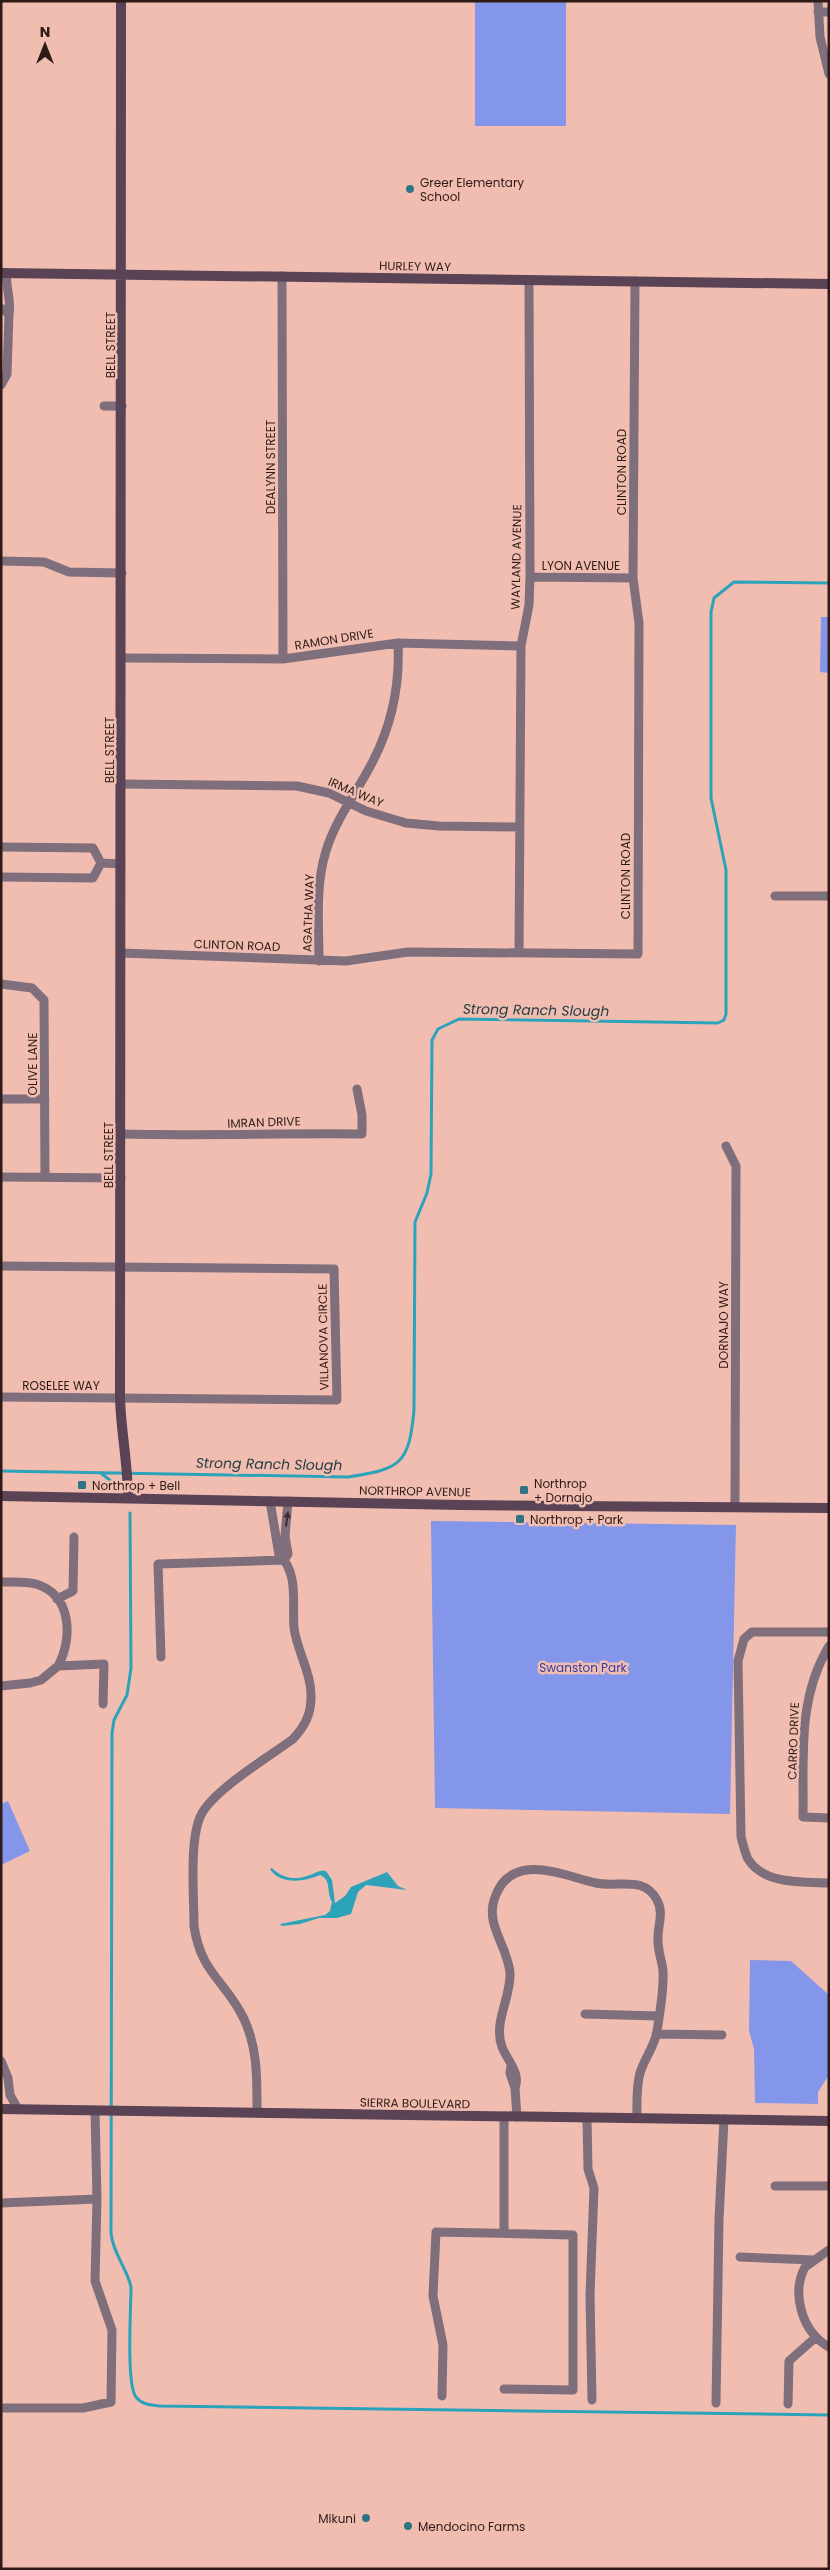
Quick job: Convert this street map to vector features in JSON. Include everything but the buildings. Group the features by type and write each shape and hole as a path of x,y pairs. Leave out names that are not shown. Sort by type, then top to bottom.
{"street":[{"name":"BELL STREET","path":"121,1 120,1398 121,1428 127,1463 128,1498"},
{"path":"818,1 823,57 829,74"},
{"path":"818,12 829,12"},
{"name":"HURLEY WAY","path":"4,274 829,284"},
{"path":"1,385 7,374 4,274"},
{"name":"DEALYNN STREET","path":"282,276 283,659"},
{"name":"WAYLAND AVENUE","path":"519,953 521,646 529,604 530,577 529,280"},
{"name":"CLINTON ROAD","path":"121,953 346,961 408,952 638,954 639,623 633,578 635,281"},
{"path":"104,406 122,406"},
{"path":"1,561 44,562 69,572 122,573"},
{"name":"LYON AVENUE","path":"530,577 633,578"},
{"name":"RAMON DRIVE","path":"122,658 283,659 398,643 521,646"},
{"name":"AGATHA WAY","path":"319,960 322,868 330,838 373,761 390,719 398,674 398,643"},
{"name":"IRMA WAY","path":"121,784 297,786 328,793 386,818 406,823 439,826 520,828"},
{"path":"1,847 93,848 102,863"},
{"path":"102,863 121,864"},
{"path":"1,877 93,878 102,863"},
{"path":"775,896 829,896"},
{"name":"OLIVE LANE","path":"1,984 27,986 37,991 44,1000 45,1176"},
{"name":"IMRAN DRIVE","path":"121,1134 227,1136 252,1134 362,1134 362,1115 357,1089"},
{"path":"1,1099 45,1100"},
{"name":"DORNAJO WAY","path":"726,1146 736,1166 735,1507"},
{"path":"1,1176 121,1178"},
{"path":"1,1266 121,1267"},
{"name":"VILLANOVA CIRCLE","path":"120,1398 337,1400 334,1269 121,1267"},
{"name":"ROSELEE WAY","path":"1,1397 120,1398"},
{"name":"NORTHROP AVENUE","path":"1,1496 829,1508"},
{"path":"270,1501 280,1536"},
{"path":"257,2113 257,2072 250,2033 236,2004 207,1966 196,1940 194,1926 195,1838 201,1814 213,1798 293,1739 301,1730 309,1714 311,1694 294,1628 292,1574 284,1560 279,1556 280,1536 288,1501"},
{"path":"58,1599 73,1591 74,1537"},
{"path":"161,1657 158,1564 284,1560"},
{"path":"1,1582 37,1585 58,1599 65,1613 68,1631 64,1651 58,1666 41,1680 30,1684 1,1686"},
{"path":"829,1632 752,1632 744,1639 738,1661 741,1837 749,1860 760,1871 781,1880 829,1883"},
{"name":"CARRO DRIVE","path":"829,1646 818,1664 807,1697 803,1817 829,1818"},
{"path":"58,1666 104,1664 104,1704"},
{"path":"517,2117 514,2088 518,2081 502,2046 499,2033 510,1973 507,1958 494,1926 492,1914 495,1897 501,1887 510,1879 526,1870 547,1869 597,1883 636,1884 653,1894 660,1910 658,1937 663,1972 656,2034 640,2072 637,2118"},
{"path":"585,2014 658,2016"},
{"path":"656,2034 722,2035"},
{"path":"1,2061 8,2078 10,2095 18,2110"},
{"name":"SIERRA BOULEVARD","path":"1,2109 829,2121"},
{"path":"1,2408 83,2408 111,2402 112,2330 95,2281 100,2111"},
{"path":"504,2116 504,2233"},
{"path":"587,2118 588,2169 594,2188 590,2295 592,2400"},
{"path":"716,2403 719,2219 724,2119"},
{"path":"775,2186 829,2186"},
{"path":"1,2203 97,2200"},
{"path":"442,2396 443,2344 433,2296 436,2232 573,2235 573,2390 504,2389"},
{"path":"829,2250 814,2260 802,2273 799,2292 802,2316 816,2337 829,2347"},
{"path":"740,2257 814,2260"},
{"path":"788,2404 789,2361 816,2337"}],"green space":[{"path":"475,1 566,1 566,126 475,126"},
{"path":"821,617 829,617 829,673 820,672"},
{"name":"Swanston Park","path":"431,1521 736,1525 730,1814 435,1808"},
{"path":"8,1801 30,1851 1,1865 1,1804"},
{"path":"750,1960 791,1961 829,1995 829,2075 818,2092 818,2104 755,2103 754,2049 749,2031"}],"shaded area":[{"path":"272,1868 289,1878 299,1878 319,1871 326,1871 332,1880 335,1903 345,1896 351,1887 387,1872 398,1886 407,1890 366,1885 358,1892 351,1914 337,1918 319,1918 300,1924 282,1926 280,1924 325,1915 330,1911 332,1902 324,1877 320,1875 307,1879 286,1880 274,1874 270,1869"}],"waterway":[{"name":"Strong Ranch Slough","path":"1,1471 348,1477 380,1471 391,1467 399,1461 405,1453 409,1442 414,1410 415,1222 427,1193 431,1174 432,1040 438,1029 459,1019 718,1023 724,1020 726,1014 726,870 711,798 711,612 714,598 734,582 829,583"},
{"path":"101,1473 112,1482"},
{"path":"130,1513 131,1668 127,1695 114,1720 112,1733 111,2233 114,2248 131,2287 130,2362 133,2389 138,2400 151,2405 161,2406 829,2415"}],"place":[{"name":"Greer Elementary School","path":"410,189"},
{"name":"Northrop + Bell","path":"82,1485"},
{"name":"Northrop + Dornajo","path":"524,1490"},
{"name":"Northrop + Park","path":"520,1519"},
{"name":"Mikuni","path":"366,2518"},
{"name":"Mendocino Farms","path":"408,2526"}]}
